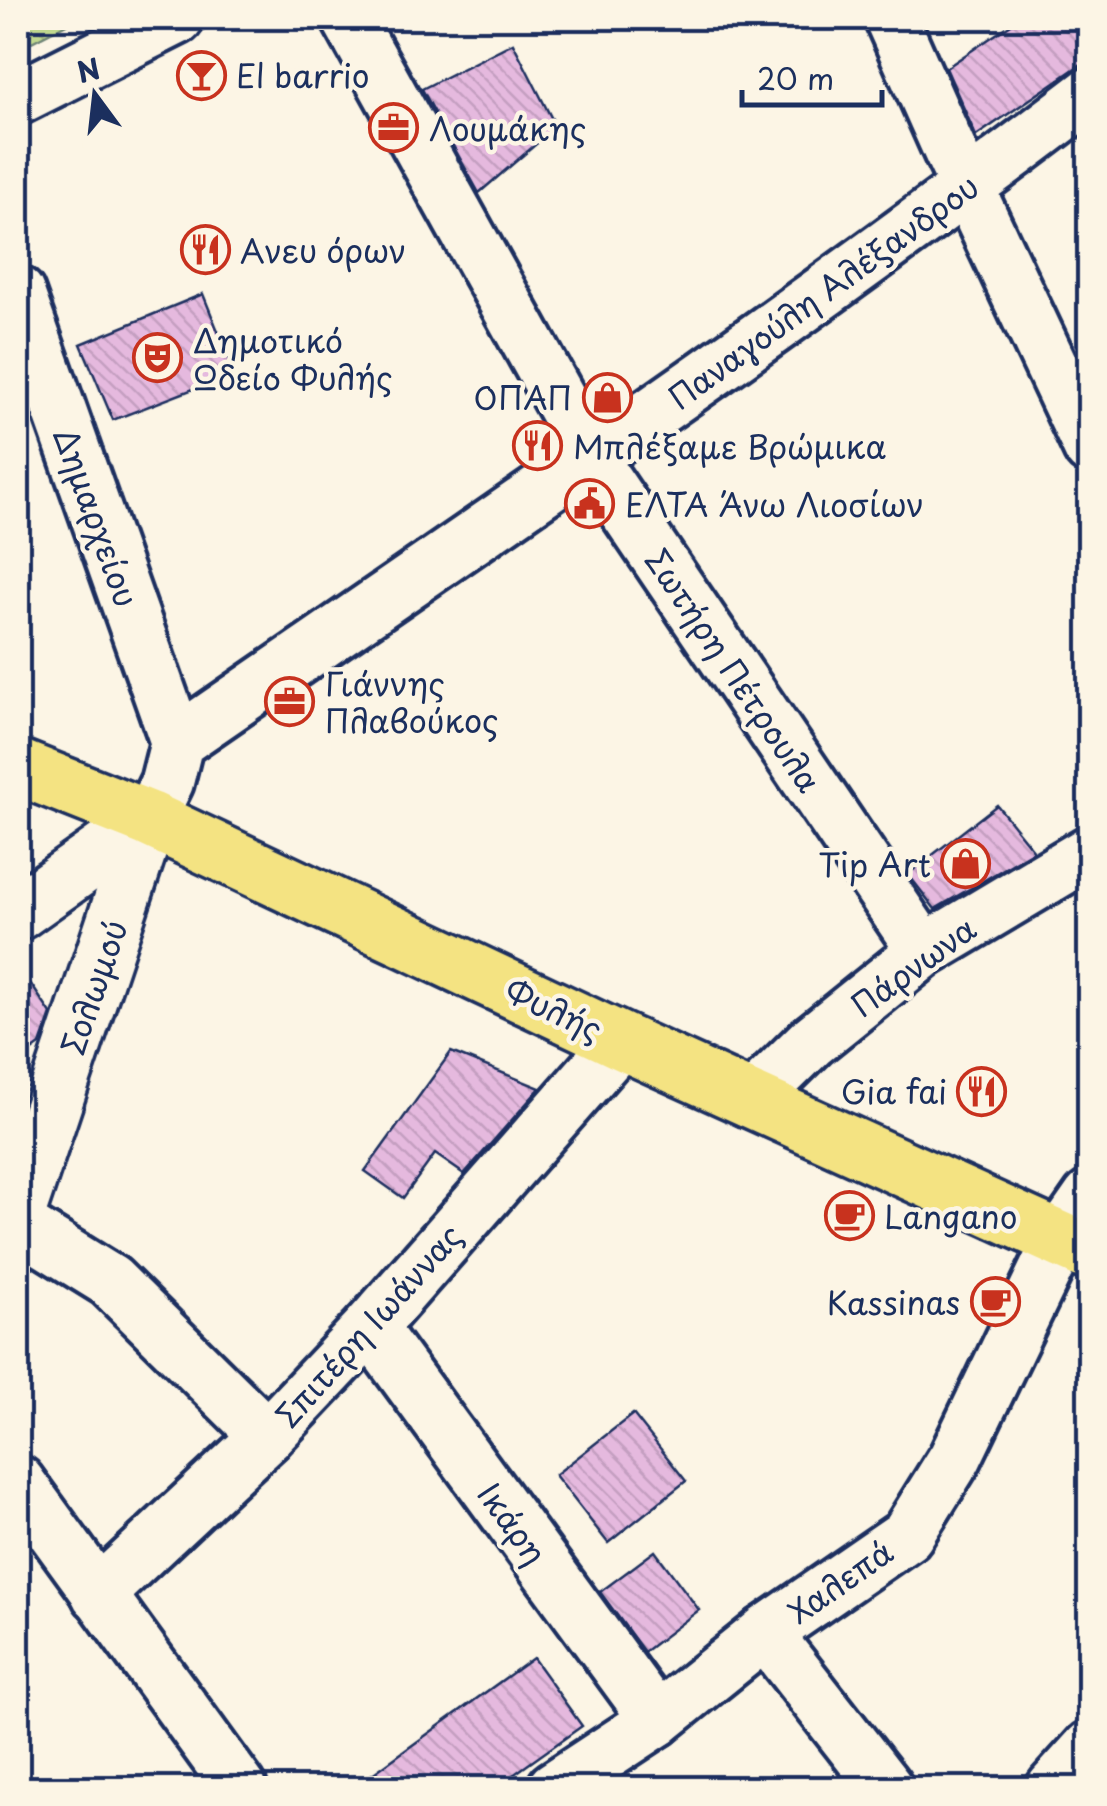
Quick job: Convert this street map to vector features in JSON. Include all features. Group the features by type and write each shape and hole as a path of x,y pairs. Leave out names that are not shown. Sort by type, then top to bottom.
{"main road":[{"name":"Φυλής","path":"18,767 149,820 752,1100 1080,1230"}],"street":[{"path":"18,98 177,18"},
{"name":"Σωτήρη Πέτρουλα","path":"348,18 590,458 924,951"},
{"path":"891,18 1090,448"},
{"name":"Παναγούλη Αλέξανδρου","path":"177,742 590,458 968,188 1090,94"},
{"name":"Δημαρχείου","path":"18,293 177,742"},
{"path":"18,912 149,820 168,782 177,742"},
{"name":"Σολωμού","path":"18,1211 149,820"},
{"name":"Πάρνωνα","path":"752,1100 811,1042 924,951 1090,852"},
{"name":"Σπιτέρη Ιωάννας","path":"98,1594 266,1436 370,1327 621,1041"},
{"path":"18,1224 110,1281 266,1436"},
{"name":"Χαλεπά","path":"554,1788 657,1720 765,1633 907,1535 1080,1230"},
{"name":"Ικάρη","path":"370,1327 657,1720"},
{"path":"18,1482 240,1788"},
{"path":"765,1633 886,1788"},
{"path":"1053,1788 1090,1747"}],"green space":[{"path":"18,18 78,18 18,49"}],"building":[{"path":"1020,18 1090,18 1090,58 976,136 946,68"},
{"path":"513,43 556,127 479,193 422,89"},
{"name":"Δημοτικό Ωδείο Φυλής","path":"203,294 235,373 113,420 81,344"},
{"path":"997,805 1034,851 935,909 908,874"},
{"path":"18,965 51,1014 40,1045 18,1061"},
{"path":"451,1052 540,1088 464,1174 435,1154 403,1198 365,1171"},
{"path":"633,1414 686,1481 608,1543 555,1475"},
{"path":"655,1551 699,1610 644,1652 600,1592"},
{"path":"533,1658 582,1726 495,1788 353,1788"}],"place":[{"name":"El barrio","path":"201,75"},
{"name":"Λουμάκης","path":"394,128"},
{"name":"Ανευ όρων","path":"205,250"},
{"name":"Δημοτικό Ωδείο Φυλής","path":"158,358"},
{"name":"ΟΠΑΠ","path":"607,397"},
{"name":"Μπλέξαμε Βρώμικα","path":"538,446"},
{"name":"ΕΛΤΑ Άνω Λιοσίων","path":"590,504"},
{"name":"Γιάννης Πλαβούκος","path":"290,701"},
{"name":"Tip Art","path":"966,864"},
{"name":"Gia fai","path":"982,1091"},
{"name":"Langano","path":"849,1216"},
{"name":"Kassinas","path":"995,1302"}]}
